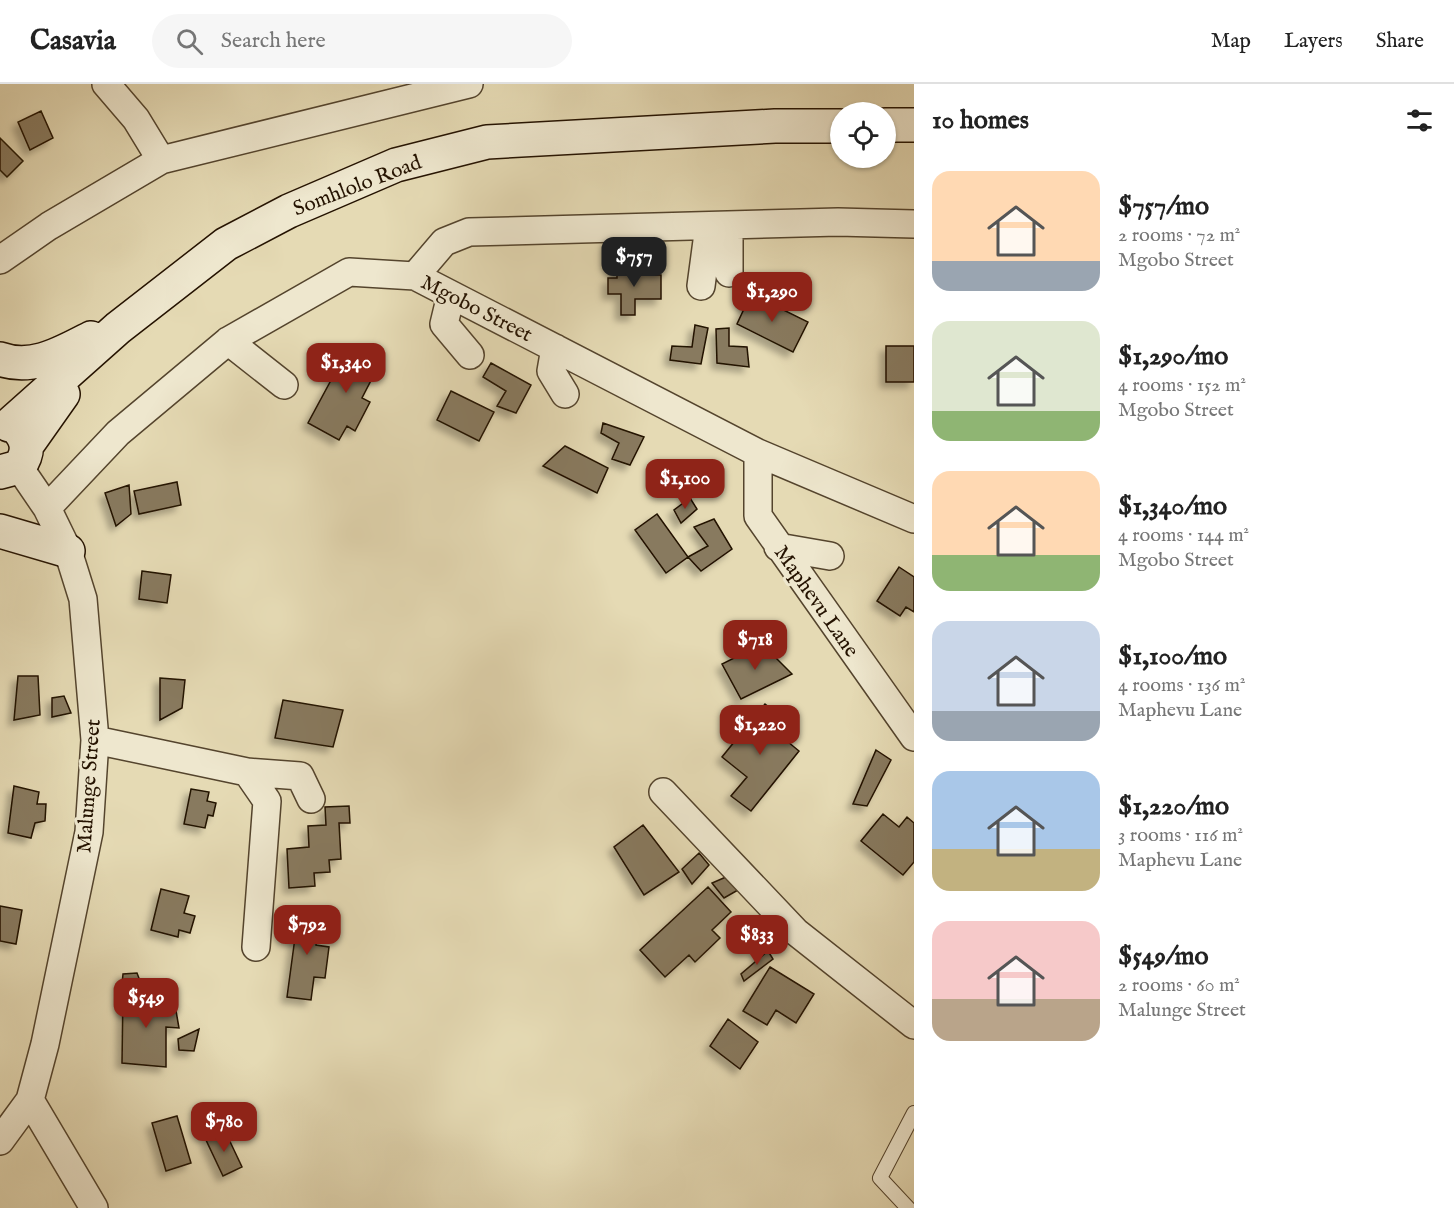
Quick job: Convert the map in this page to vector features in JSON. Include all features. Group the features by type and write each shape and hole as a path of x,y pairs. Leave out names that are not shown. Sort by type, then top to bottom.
{"main road":[{"path":"896,125 914,125"},
{"name":"Somhlolo Road","path":"7,448 107,338 226,244 289,211 396,165 487,142 775,126 830,126"},
{"path":"0,359 23,363 44,361 107,338"},
{"path":"0,531 68,550"}],"street":[{"path":"106,84 136,119 161,160"},
{"path":"0,260 49,226 161,160 469,84"},
{"path":"415,276 444,242 469,232 838,222 914,224"},
{"path":"719,225 729,273"},
{"path":"701,286 719,225"},
{"name":"Mgobo Street","path":"47,508 118,433 228,341 349,272 415,276 758,453 914,519"},
{"path":"451,295 444,324 470,355"},
{"path":"228,341 284,385"},
{"path":"555,348 551,371 565,394"},
{"name":"Malunge Street","path":"0,1142 30,1100 89,832 95,740 83,599 68,550 47,508 7,448"},
{"name":"Maphevu Lane","path":"758,453 758,516 914,737"},
{"path":"778,547 830,555"},
{"path":"95,740 247,772 300,776 311,799"},
{"path":"247,772 267,801 256,947"},
{"path":"663,792 796,932 914,1025"},
{"path":"30,1100 94,1208"}],"lane":[{"path":"908,1208 880,1178 914,1113"}],"building":[{"path":"41,111 53,138 30,150 18,122"},
{"path":"0,138 23,161 7,177 0,170"},
{"path":"617,267 633,267 633,275 661,275 661,299 635,299 635,315 621,315 621,294 608,294 608,278 617,278"},
{"path":"751,294 808,322 793,352 737,324"},
{"path":"695,325 708,328 701,364 670,360 672,346 692,347"},
{"path":"729,328 729,346 747,347 749,367 717,363 716,329"},
{"path":"350,345 381,361 362,398 370,402 355,431 347,426 339,440 308,423"},
{"path":"886,346 914,346 914,382 886,382"},
{"path":"491,363 531,385 516,413 497,406 506,391 483,377"},
{"path":"451,391 494,412 479,441 437,420"},
{"path":"603,423 644,437 630,465 612,459 619,443 601,433"},
{"path":"565,446 608,468 597,493 543,466"},
{"path":"177,482 181,505 139,514 134,491"},
{"path":"129,485 131,514 116,526 105,493"},
{"path":"690,498 697,509 681,523 674,510"},
{"path":"657,514 688,557 666,573 635,530"},
{"path":"714,519 732,549 701,571 688,557 708,546 694,527"},
{"path":"899,567 914,577 914,612 906,607 900,616 877,601"},
{"path":"142,571 171,575 167,603 139,599"},
{"path":"762,644 792,674 741,699 722,664"},
{"path":"18,676 38,676 40,715 14,720"},
{"path":"160,678 185,680 182,708 160,720"},
{"path":"64,696 71,713 52,717 52,698"},
{"path":"283,700 343,710 333,747 275,738"},
{"path":"765,704 785,720 776,732 799,751 751,811 731,796 747,777 722,757"},
{"path":"876,750 891,760 867,806 853,804"},
{"path":"14,786 39,792 37,804 46,804 45,821 35,823 31,838 8,833"},
{"path":"191,789 209,792 207,801 216,803 213,816 208,815 205,828 184,824"},
{"path":"349,806 350,823 339,823 341,859 329,860 330,872 314,873 315,886 289,888 287,849 309,847 308,826 326,825 325,807"},
{"path":"883,814 899,827 907,817 914,823 914,862 903,875 861,841"},
{"path":"643,825 679,872 644,895 614,847"},
{"path":"699,853 709,865 692,884 682,869"},
{"path":"726,877 738,890 724,898 712,883"},
{"path":"708,887 731,912 712,930 720,938 695,962 689,955 665,977 640,950"},
{"path":"161,889 189,896 184,913 195,916 190,933 179,930 178,937 151,930"},
{"path":"0,906 22,910 16,944 0,941"},
{"path":"299,908 320,911 316,945 329,947 325,978 314,977 311,1000 287,997"},
{"path":"768,951 773,959 744,981 741,974"},
{"path":"770,967 814,994 796,1023 776,1010 767,1025 743,1011"},
{"path":"137,973 140,981 122,985 123,974"},
{"path":"153,988 149,1001 175,1005 179,1028 166,1027 166,1067 122,1063 123,993"},
{"path":"728,1019 758,1042 740,1069 710,1046"},
{"path":"199,1029 194,1051 179,1050 178,1039"},
{"path":"177,1116 191,1163 166,1171 152,1123"},
{"path":"225,1131 242,1167 223,1176 206,1140"}]}
